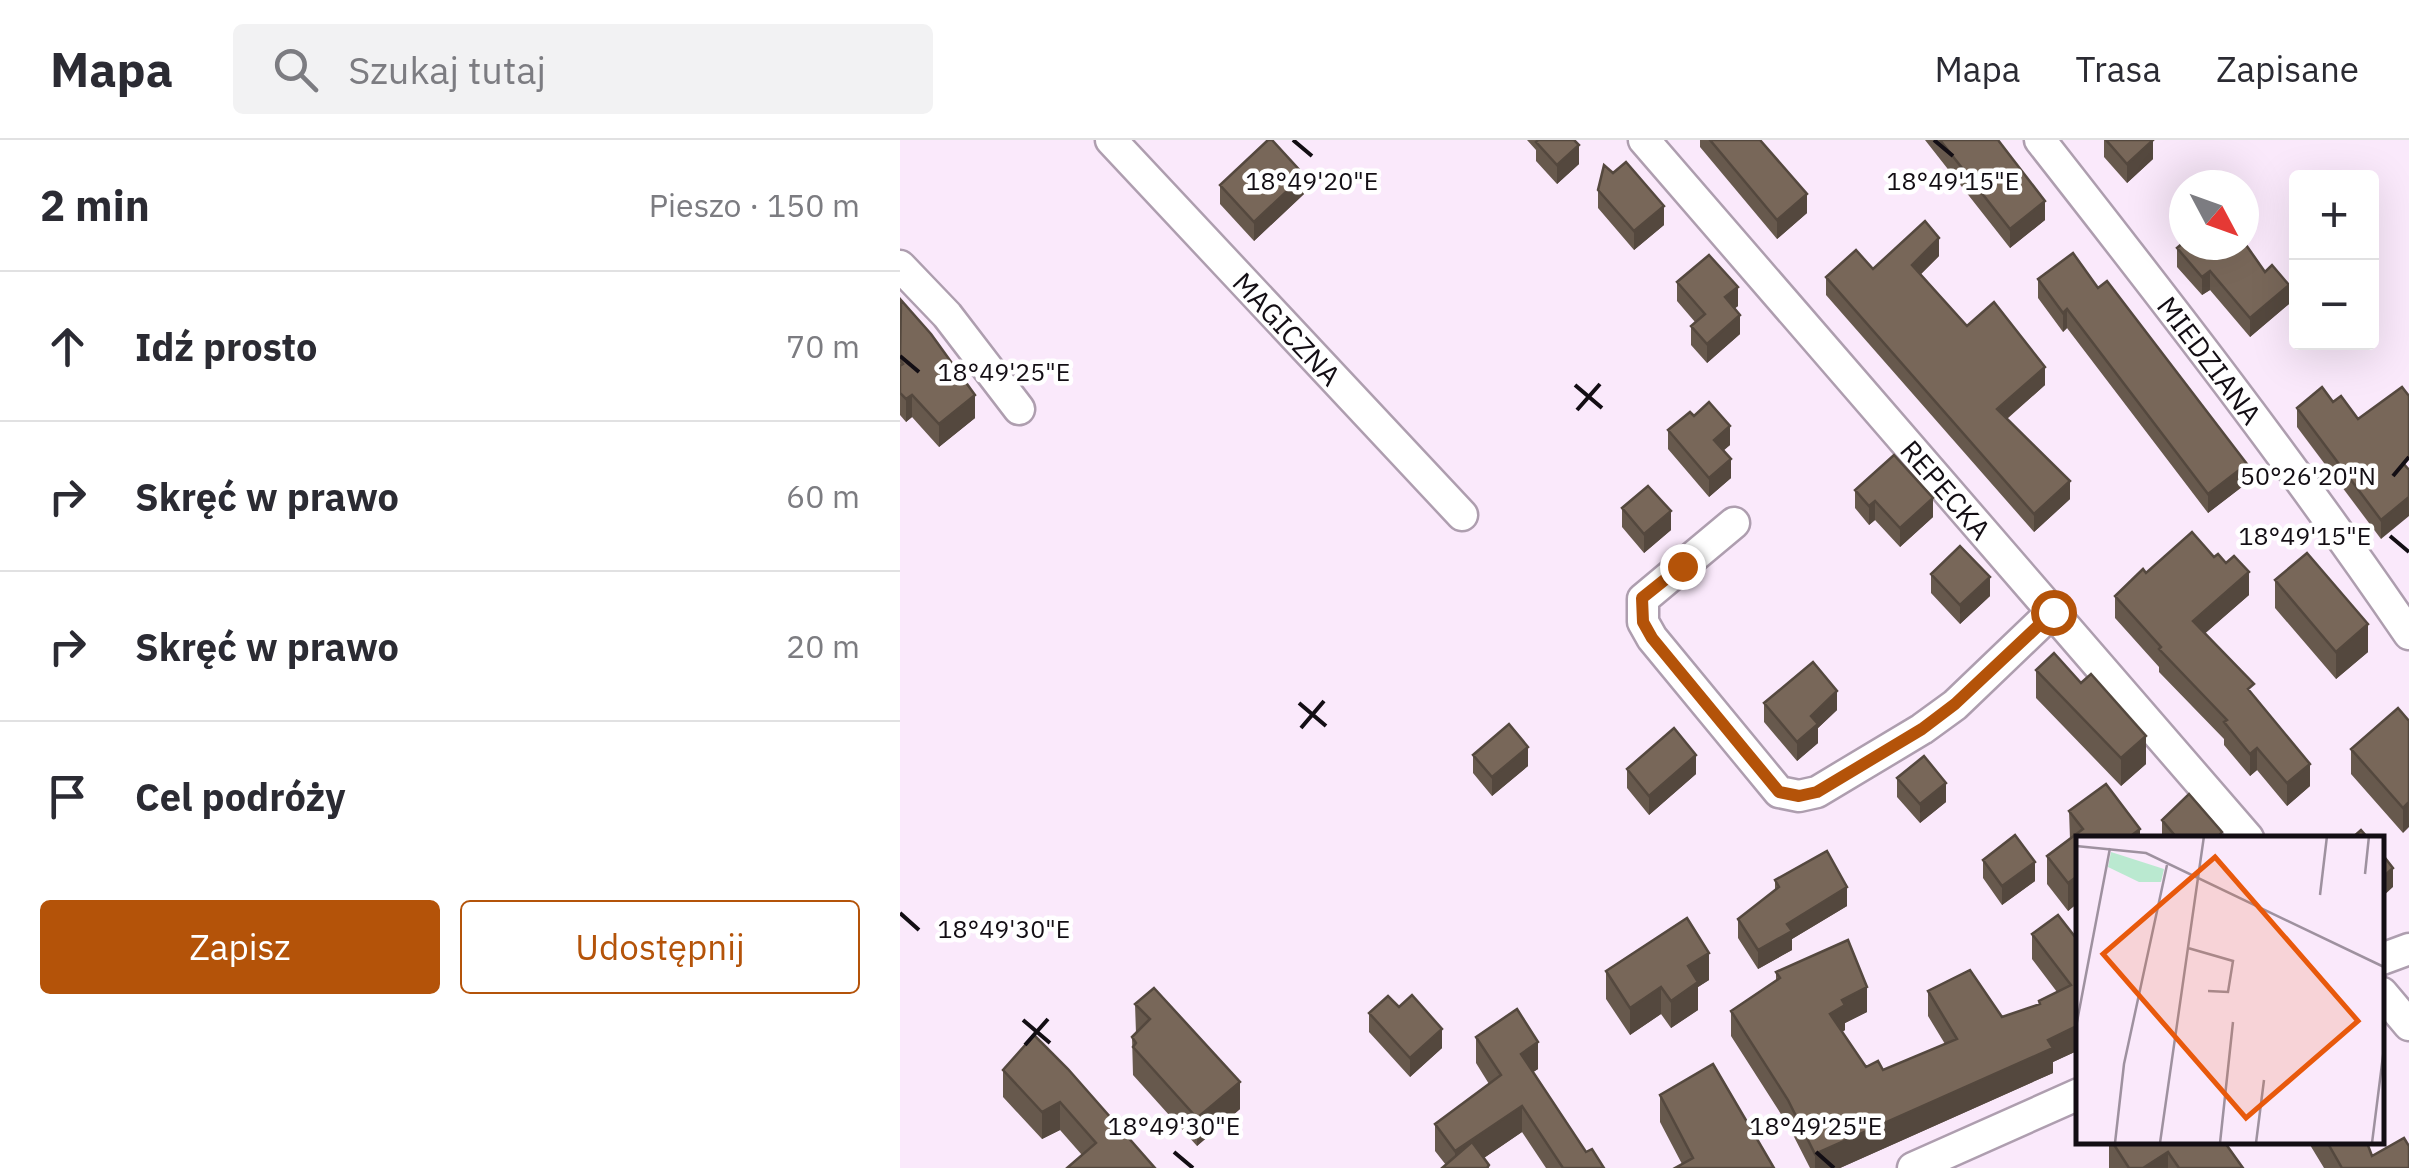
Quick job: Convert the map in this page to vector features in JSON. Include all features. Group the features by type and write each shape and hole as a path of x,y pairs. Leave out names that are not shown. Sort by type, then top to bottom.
{"street":[{"name":"MAGICZNA","path":"1110,140 1462,515"},
{"name":"REPECKA","path":"1644,140 2246,836"},
{"name":"MIEDZIANA","path":"2040,140 2320,505 2409,634"},
{"path":"900,266 946,316 1019,409"},
{"path":"1734,523 1642,598 1643,622 1779,792 1799,796 1817,792 1922,729 1955,704 2053,612"},
{"path":"2384,958 2409,949"},
{"path":"2384,995 2409,1024"},
{"path":"1913,1168 2076,1095"}],"building":[{"path":"1268,140 1304,175 1254,222 1220,185"},
{"path":"1538,140 1574,140 1579,145 1557,165"},
{"path":"1710,140 1760,140 1807,194 1777,220"},
{"path":"1940,140 1998,140 2045,201 2010,229"},
{"path":"2106,140 2153,140 2127,164"},
{"path":"1626,162 1664,206 1634,231 1598,190 1604,165 1613,173"},
{"path":"1925,221 1939,238 1912,265 1967,326 1994,302 2045,367 1997,409 2070,481 2034,514 1826,277 1856,250 1873,269"},
{"path":"2073,253 2098,288 2107,281 2247,464 2208,494 2067,309 2063,313 2038,279"},
{"path":"1709,255 1738,287 1725,297 1740,315 1707,344 1691,326 1705,314 1677,282"},
{"path":"2187,260 2257,260 2265,272 2272,265 2289,285 2250,318 2210,271 2202,277"},
{"path":"901,300 975,395 939,424 912,395 906,399 900,393"},
{"path":"2322,387 2333,402 2341,396 2358,419 2402,387 2409,396 2409,457 2403,463 2409,470 2409,497 2381,520 2297,408"},
{"path":"1709,402 1730,426 1714,440 1731,459 1709,478 1668,430 1690,412 1694,416"},
{"path":"1894,455 1933,498 1900,528 1875,501 1869,506 1855,490"},
{"path":"1648,486 1671,511 1644,534 1622,508"},
{"path":"2192,532 2214,557 2218,554 2226,563 2234,556 2249,572 2193,621 2254,684 2248,689 2310,764 2287,783 2257,748 2250,754 2224,722 2227,720 2115,596"},
{"path":"1960,546 1990,577 1960,605 1931,574"},
{"path":"2307,553 2368,624 2336,652 2275,580"},
{"path":"2054,653 2081,683 2091,674 2146,736 2121,758 2036,670"},
{"path":"1813,662 1837,691 1811,716 1818,724 1797,742 1764,703"},
{"path":"2398,708 2409,721 2409,802 2403,808 2351,749"},
{"path":"1509,724 1528,747 1492,777 1473,755"},
{"path":"1674,728 1696,755 1649,796 1627,769"},
{"path":"1924,756 1946,783 1920,804 1897,778"},
{"path":"2106,784 2140,829 2131,836 2076,836 2076,877 2068,883 2047,856 2083,829 2069,811"},
{"path":"2189,794 2222,832 2219,836 2175,836 2162,820"},
{"path":"2015,835 2035,862 2002,886 1983,860"},
{"path":"1827,851 1847,887 1787,924 1792,931 1758,950 1738,919 1779,887 1775,880"},
{"path":"2384,857 2393,868 2384,876"},
{"path":"2058,915 2076,938 2076,1026 2048,1040 2053,1048 1815,1154 1788,1100 1731,1011 1780,978 1776,972 1848,940 1867,987 1842,1000 1845,1005 1830,1014 1866,1067 1878,1061 1883,1070 1957,1039 1928,991 1970,970 2002,1017 2040,1004 2039,1001 2071,985 2032,934"},
{"path":"1687,918 1709,953 1688,966 1698,982 1671,1001 1661,987 1630,1008 1606,971"},
{"path":"1154,988 1240,1082 1197,1118 1133,1047 1136,1043 1132,1037 1150,1019 1135,1004"},
{"path":"1412,995 1442,1029 1410,1058 1369,1013 1388,996 1399,1007"},
{"path":"1517,1009 1538,1042 1521,1054 1586,1152 1592,1149 1604,1168 1563,1168 1522,1106 1455,1151 1435,1124 1501,1075 1476,1037"},
{"path":"1034,1035 1155,1168 1067,1168 1096,1143 1060,1102 1042,1112 1003,1070"},
{"path":"1713,1064 1774,1168 1675,1168 1693,1158 1660,1095"},
{"path":"2404,1138 2409,1146 2409,1168 2342,1168 2328,1143 2367,1143 2372,1156"},
{"path":"1472,1142 1489,1165 1487,1168 1442,1168"},
{"path":"2113,1143 2225,1143 2243,1168 2179,1168 2168,1152 2143,1168 2129,1168"}],"route":[{"path":"1682,566 1642,598 1643,622 1779,792 1799,796 1817,792 1922,729 1955,704 2053,612"}]}
